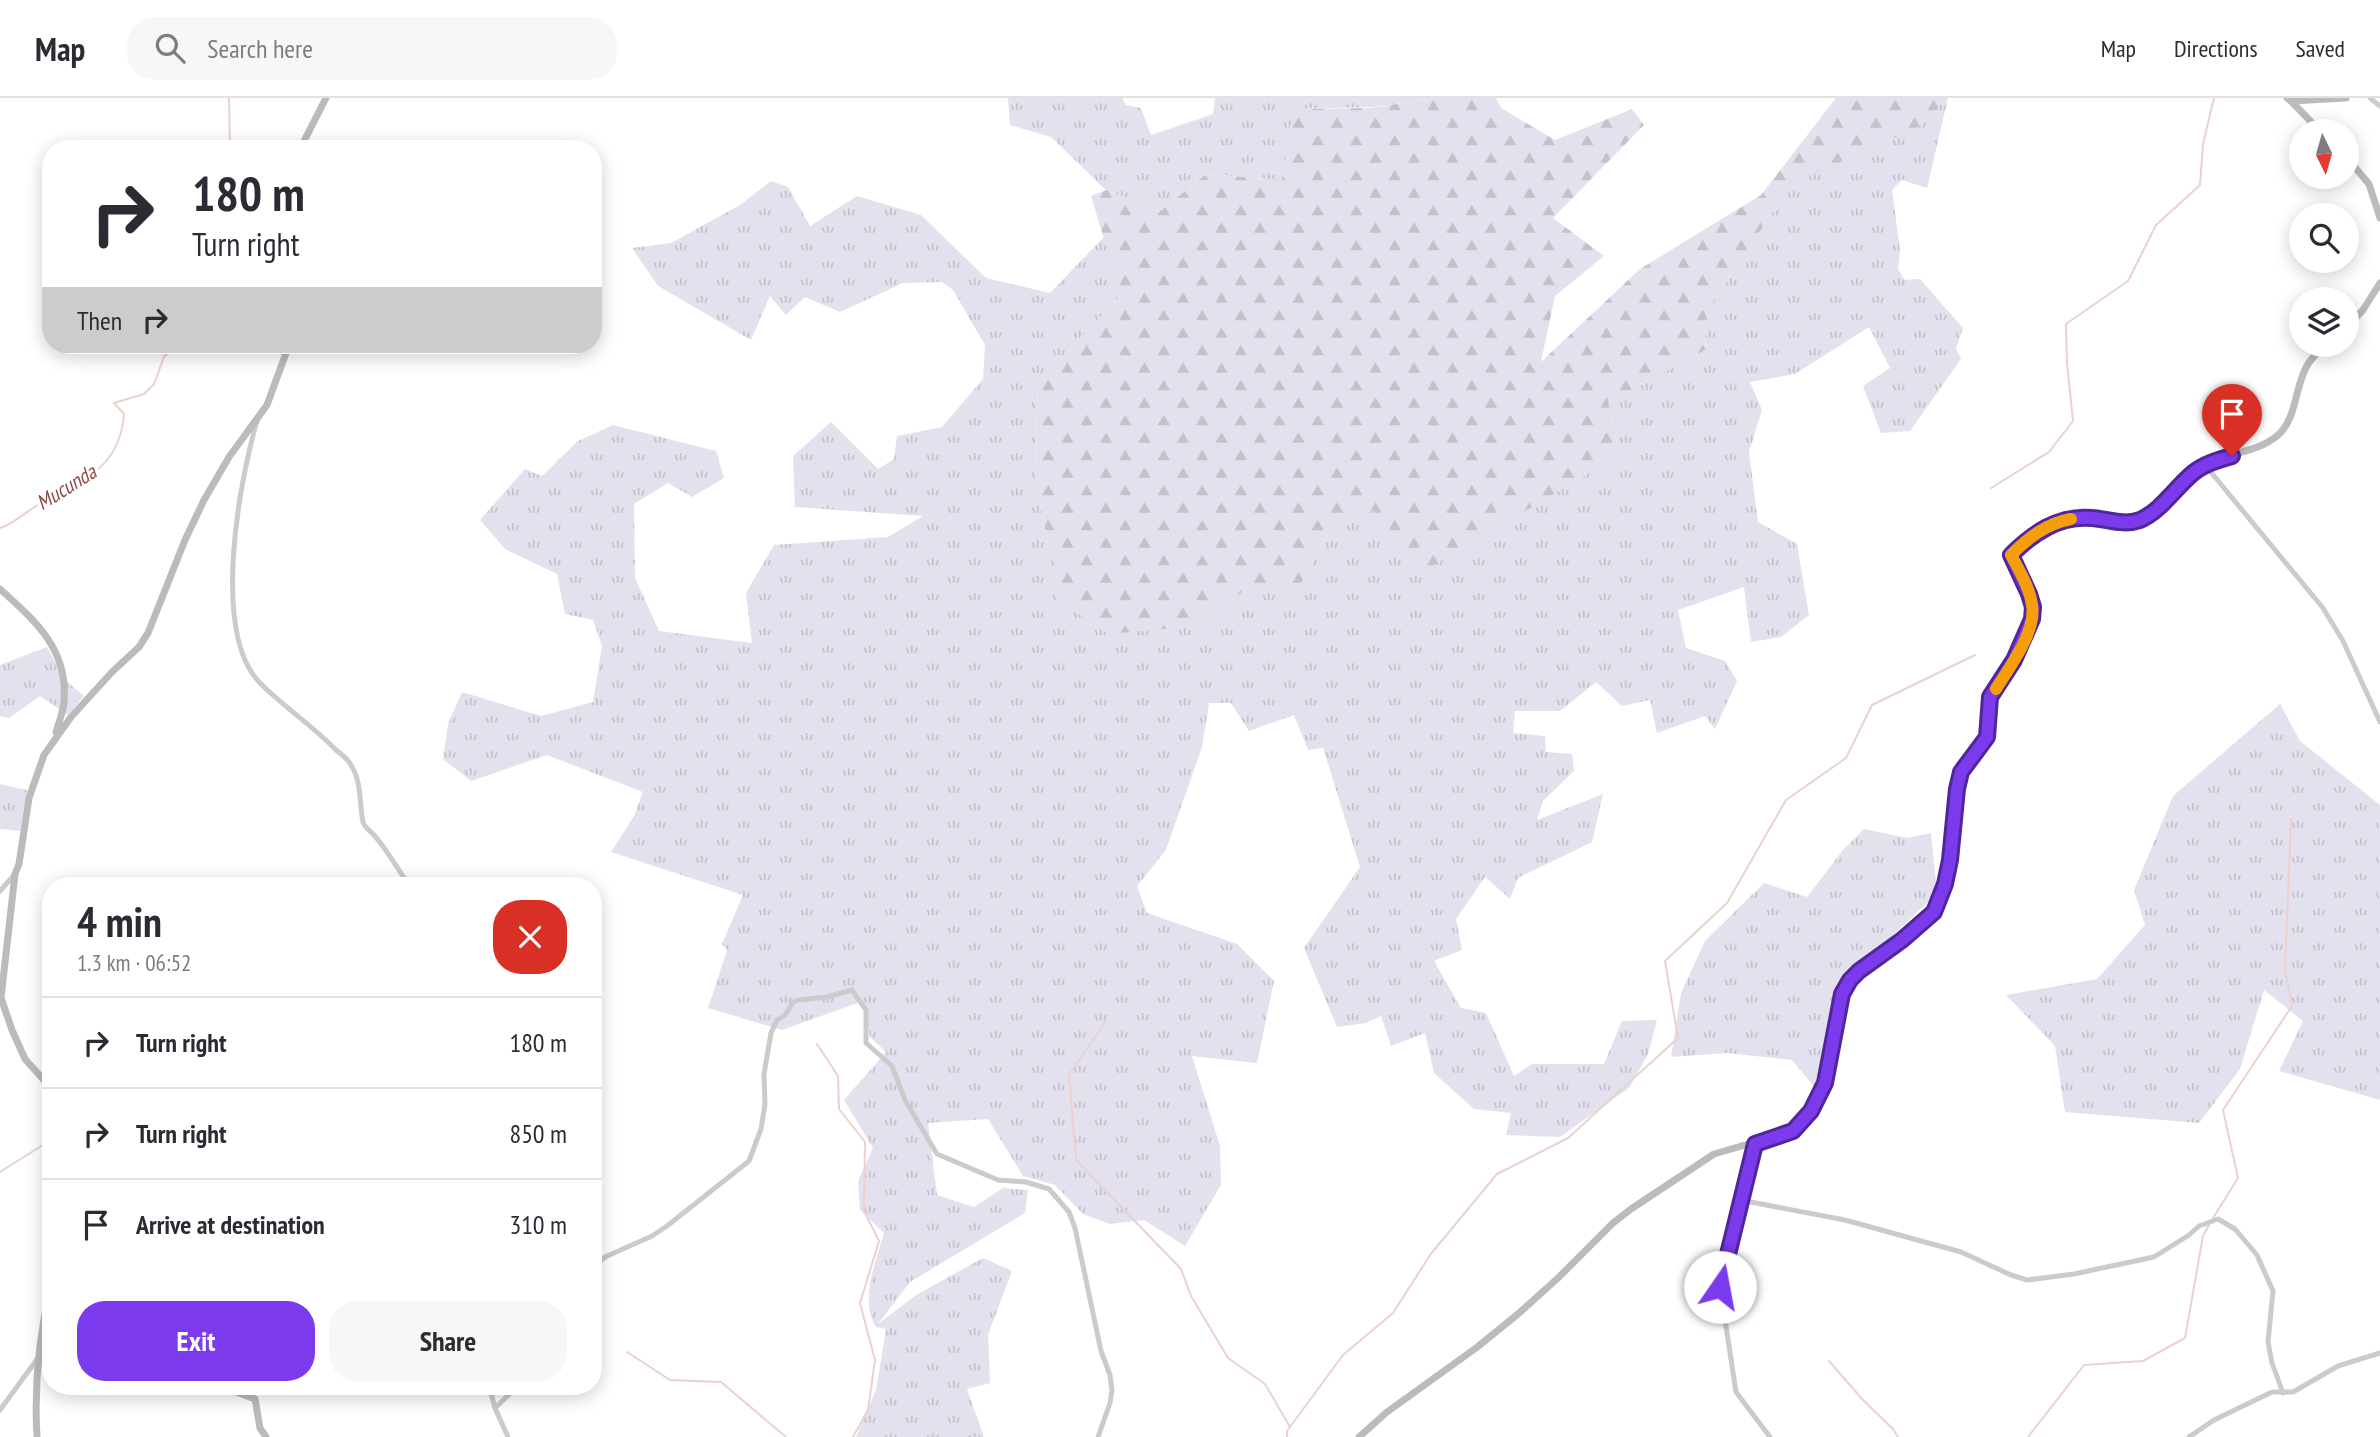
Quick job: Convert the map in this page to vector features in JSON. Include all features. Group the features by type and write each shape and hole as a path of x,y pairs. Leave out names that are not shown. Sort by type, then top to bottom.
{"street":[{"path":"305,140 326,98"},
{"path":"2289,100 2346,98"},
{"path":"2370,98 2380,106"},
{"path":"2289,100 2308,119"},
{"path":"2359,172 2369,184 2380,218"},
{"path":"2359,314 2380,284"},
{"path":"55,737 148,634 185,540 204,500 229,457 267,405 286,354"},
{"path":"1359,1437 1508,1322 1630,1209 1706,1159 1793,1131 1811,1111 1825,1083 1842,994 1850,980 1934,912 1945,884 1961,772 1987,737 1990,697 2014,660 2032,619 2033,607 2029,594 2011,555 2027,540 2055,522 2091,518 2126,523 2147,516 2205,465 2253,448 2277,436 2287,425 2308,363 2314,357"},
{"path":"257,420 249,448 234,545 234,624 241,648 247,665 258,681 317,729 351,765 362,801 363,823 403,877"},
{"path":"2205,465 2323,608 2343,641 2380,722"},
{"path":"0,589 43,629 64,680 64,702 55,737 35,777 24,823 19,864 15,874 1,998 25,1059 42,1078"},
{"path":"0,891 15,874"},
{"path":"602,1260 667,1226 749,1161 761,1129 765,1104 764,1074 771,1033 777,1020 785,1015 793,1002 852,990 866,1010 866,1043 892,1066 905,1100 937,1154 998,1180 1035,1183 1049,1189 1069,1212 1112,1390 1098,1437"},
{"path":"1755,1144 1720,1287 1736,1392 1770,1437"},
{"path":"1740,1200 1845,1220 1951,1249 2027,1280 2069,1275 2154,1257 2199,1226 2218,1219 2235,1230 2257,1255 2273,1291 2268,1342 2272,1363 2283,1392"},
{"path":"37,1437 36,1386 42,1335"},
{"path":"2189,1437 2214,1420 2265,1395 2277,1391 2293,1392 2339,1366 2380,1353"},
{"path":"0,1410 38,1357"},
{"path":"245,1395 255,1399 260,1428 266,1437"},
{"path":"491,1395 509,1437"},
{"path":"495,1408 509,1395"},
{"path":"1371,1426 1371,1437"}],"green space":[{"path":"1008,98 1122,98 1126,105 1141,108 1151,135 1213,114 1215,98 1435,98 1374,107 1293,109 1283,180 1206,174 1159,212 1106,190 1051,137 1010,125"},
{"path":"1435,98 1496,98 1501,108 1555,140 1632,109 1644,125 1553,218 1604,256 1555,296 1541,362 1640,269 1761,195 1836,98 1948,98 1917,128 1792,183 1708,309 1705,350 1608,402 1620,455 1425,570 1374,510 1330,530 1296,593 1251,585 1200,626 1108,634 1058,600 1035,473 1038,384 1121,295 1091,196 1106,190 1159,212 1206,174 1282,180 1293,109 1370,108"},
{"path":"1948,98 1927,188 1902,180 1892,190 1900,250 1898,269 1905,280 1920,279 1963,328 1956,349 1961,359 1910,431 1881,433 1863,386 1890,368 1869,327 1795,374 1750,382 1762,410 1749,452 1758,522 1797,544 1809,615 1781,637 1751,642 1744,587 1678,610 1686,648 1725,661 1737,681 1715,729 1705,716 1657,733 1650,700 1622,706 1596,682 1560,711 1515,711 1513,733 1545,736 1546,752 1572,754 1574,771 1543,801 1537,820 1603,794 1592,842 1518,878 1510,899 1485,877 1456,919 1462,950 1434,961 1461,1008 1486,1013 1514,1076 1532,1064 1604,1064 1622,1021 1657,1020 1648,1054 1629,1088 1560,1137 1506,1135 1511,1113 1474,1109 1434,1073 1425,1033 1391,1046 1381,1016 1366,1023 1337,1027 1304,948 1360,867 1323,748 1308,750 1294,715 1249,731 1231,703 1209,703 1202,747 1166,850 1137,886 1147,913 1237,944 1274,981 1257,1063 1192,1056 1220,1146 1221,1185 1185,1246 1144,1220 1110,1224 1083,1214 1055,1185 1023,1176 988,1119 928,1123 937,1195 974,1207 1003,1188 1028,1190 1025,1213 910,1282 878,1324 916,1295 983,1258 1012,1271 988,1335 990,1383 967,1389 984,1437 856,1437 876,1390 886,1329 876,1327 869,1305 873,1268 884,1233 860,1210 858,1181 873,1148 844,1100 886,1052 870,1037 863,1001 782,1030 708,1008 727,950 722,944 743,895 611,852 634,816 643,792 547,755 471,781 443,759 448,724 462,692 541,716 593,702 602,646 593,620 565,614 557,574 505,549 480,520 525,469 542,476 578,441 613,425 716,451 724,478 692,497 668,483 634,504 635,578 659,631 752,643 746,593 774,545 888,537 923,516 795,507 793,456 831,422 878,469 894,459 897,436 942,427 983,379 985,345 953,290 942,282 903,283 840,312 805,297 786,315 770,296 751,340 658,286 632,248 671,243 740,205 771,181 788,187 810,226 857,196 921,215 986,278 1050,293 1104,237 1121,295 1038,384 1035,473 1058,600 1200,626 1251,585 1296,593 1330,530 1375,509 1620,455 1608,402 1705,350 1708,309 1792,182 1917,128"},
{"path":"47,647 64,679 84,696 68,715 40,696 9,718 0,716 0,665"},
{"path":"2280,704 2300,741 2380,805 2380,1100 2279,1071 2303,1021 2264,990 2240,1069 2199,1123 2065,1112 2055,1046 2006,995 2097,979 2145,925 2134,890 2173,796"},
{"path":"0,784 27,790 20,831 0,829"},
{"path":"1864,829 1907,838 1931,833 1937,893 1838,983 1818,1091 1792,1060 1727,1053 1671,1057 1681,993 1705,941 1764,883 1807,897 1843,850"}],"waterway":[{"name":"Mucunda","path":"229,98 230,140"},
{"path":"1991,488 2049,452 2073,421 2066,324 2128,281 2156,225 2200,185 2203,144 2214,98"},
{"name":"Mucunda","path":"0,528 83,480 106,461 121,433 124,414 114,403 144,394 154,384 166,354"},
{"path":"1287,1437 1287,1431 1343,1355 1393,1313 1430,1255 1497,1174 1568,1138 1678,1038 1665,961 1727,903 1786,800 1846,758 1872,705 1975,655"},
{"path":"2213,1218 2238,1178 2223,1110 2292,1006 2285,970 2291,819"},
{"path":"1105,1022 1069,1075 1076,1160 1181,1269 1191,1296 1228,1358 1265,1384 1290,1427"},
{"path":"817,1044 838,1076 839,1109 865,1142 864,1211 879,1241 860,1303 875,1360 868,1410 853,1437"},
{"path":"0,1172 42,1146"},
{"path":"2028,1437 2084,1365 2143,1361 2185,1338 2203,1236 2210,1223"},
{"path":"627,1352 670,1380 721,1382 786,1437"},
{"path":"1829,1361 1898,1437"}],"slow traffic":[{"path":"1996,689 2014,660 2032,619 2033,607 2029,594 2011,555 2049,525 2071,519"}],"route":[{"path":"1720,1287 1755,1144 1793,1131 1811,1111 1825,1083 1842,994 1850,980 1934,912 1945,884 1950,860 1961,772 1987,737 1990,697 2014,660 2032,619 2033,607 2029,594 2011,555 2027,540 2055,522 2091,518 2126,523 2147,516 2205,465 2232,456"}]}
